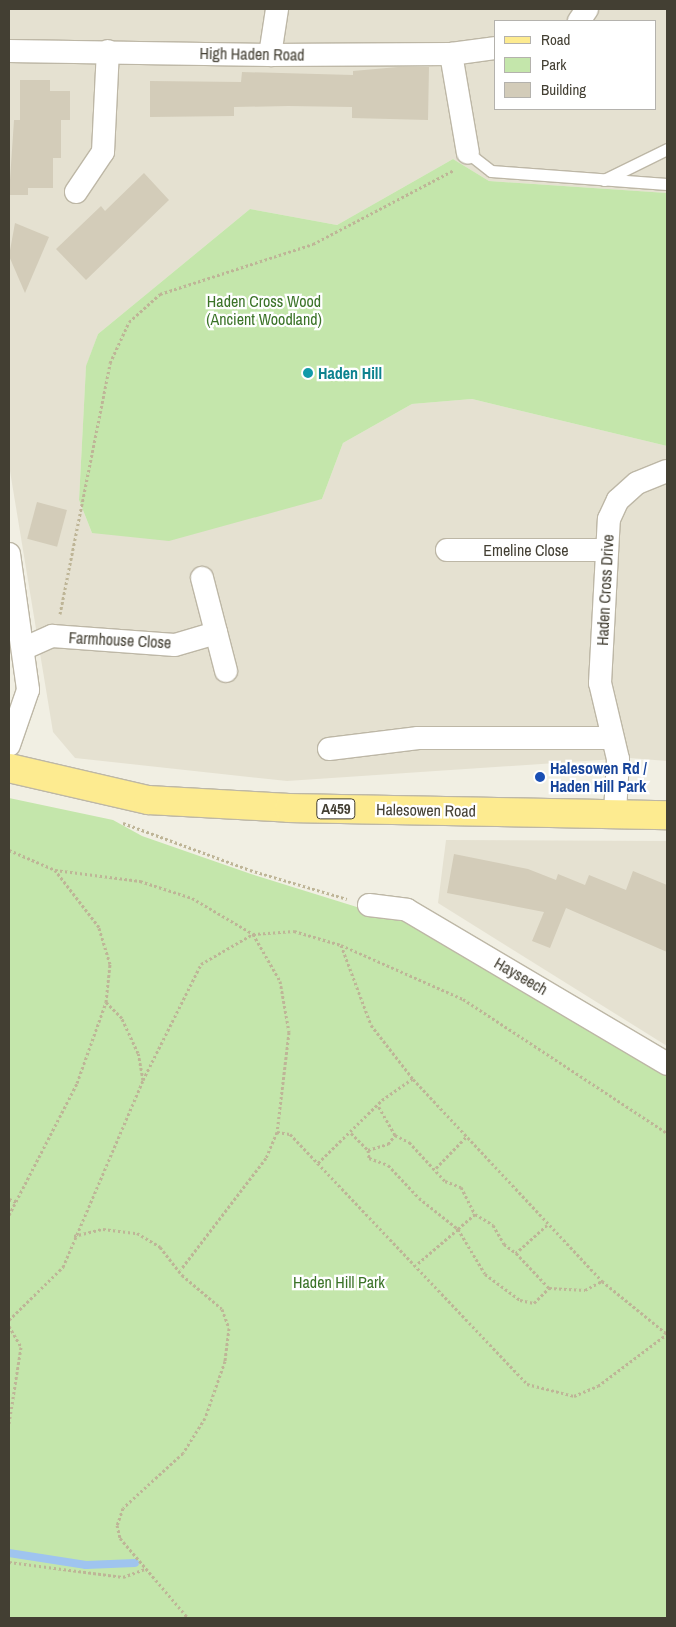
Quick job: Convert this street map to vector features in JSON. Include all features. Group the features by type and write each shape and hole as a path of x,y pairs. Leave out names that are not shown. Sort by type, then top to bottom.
{"main road":[{"name":"Halesowen Road","path":"9,768 114,795 289,808 667,815"}],"street":[{"path":"270,55 277,9"},
{"path":"580,20 588,9"},
{"name":"High Haden Road","path":"9,51 108,51 270,55 451,54 493,48"},
{"path":"76,192 103,152 108,51"},
{"path":"451,54 468,153"},
{"name":"Haden Cross Drive","path":"615,813 618,759 610,738 600,683 609,519 618,500 637,483 667,471"},
{"name":"Emeline Close","path":"447,550 606,550"},
{"path":"9,554 25,648 28,690 9,745"},
{"path":"202,578 226,671"},
{"name":"Farmhouse Close","path":"25,648 52,636 175,645 216,633"},
{"path":"329,749 418,738 610,738"},
{"name":"Hayseech","path":"369,905 407,910 667,1064"}],"lane":[{"path":"603,181 667,149"},
{"path":"468,153 492,171 603,181 667,184"}],"path":[{"path":"52,636 64,604 110,363 129,322 160,294 314,244 452,171 468,153"},
{"path":"114,795 123,823 158,838 369,905"},
{"path":"9,850 55,870 140,881 192,898 253,934 280,981 289,1032 277,1132 266,1158 181,1269"},
{"path":"9,1215 18,1202 77,1083 106,1002 110,964 99,927 55,870"},
{"path":"9,1320 64,1266 74,1236 143,1080 201,964 253,934 294,932 341,945 463,999 667,1133"},
{"path":"277,1132 290,1134 521,1378 547,1392 574,1396 598,1386 667,1334 602,1281 547,1225 413,1079 372,1025 341,945"},
{"path":"106,1002 122,1018 138,1053 143,1080"},
{"path":"318,1163 378,1106 413,1079"},
{"path":"378,1106 395,1135 436,1168 445,1181 462,1187 475,1214 493,1225 504,1244 516,1253 549,1288 585,1290 602,1281"},
{"path":"351,1133 368,1150 369,1158 388,1165 458,1229 485,1274 520,1300 534,1303 549,1288"},
{"path":"368,1150 388,1144 395,1135"},
{"path":"436,1168 466,1137"},
{"path":"9,1199 18,1202"},
{"path":"416,1265 475,1214"},
{"path":"516,1253 547,1225"},
{"path":"74,1236 103,1229 137,1233 160,1247 222,1309 229,1328 226,1361 205,1418 183,1453 123,1508 117,1525 120,1538 188,1618"},
{"path":"9,1326 21,1347 9,1424"},
{"path":"9,1562 123,1577 145,1569"}],"shaded area":[{"path":"9,9 667,9 667,193 489,181 453,159 337,225 250,209 98,334 86,367 79,500 92,533 322,499 343,443 412,404 472,399 667,446 667,761 630,758 287,781 75,758 53,732 9,465"},
{"path":"446,840 667,841 667,1046 438,903"}],"green space":[{"name":"Haden Cross Wood (Ancient Woodland)","path":"453,159 489,181 667,193 667,446 472,399 412,404 343,443 322,499 169,541 92,533 79,500 86,366 98,334 250,209 337,225"},
{"name":"Haden Hill Park","path":"9,798 113,820 142,836 251,874 405,922 541,995 667,1076 667,1618 9,1618"}],"building":[{"path":"398,67 429,67 428,120 352,118 352,107 288,106 234,107 234,116 150,117 150,81 241,82 242,72 353,75 353,71"},
{"path":"20,80 50,80 50,91 70,91 70,120 61,120 61,158 53,158 53,188 28,188 28,195 9,195 14,120 20,120"},
{"path":"144,173 169,200 86,280 56,249 101,206 105,211"},
{"path":"15,223 49,237 25,293 9,256"},
{"path":"37,502 67,510 57,547 27,539"},
{"path":"454,854 528,869 556,880 558,874 585,885 589,875 626,890 633,871 667,885 667,952 566,908 550,948 532,941 544,912 447,893"}],"waterway":[{"path":"9,1553 86,1565 135,1563"}],"place":[{"name":"Haden Hill","path":"308,373"},
{"name":"Halesowen Rd / Haden Hill Park","path":"540,777"}]}
